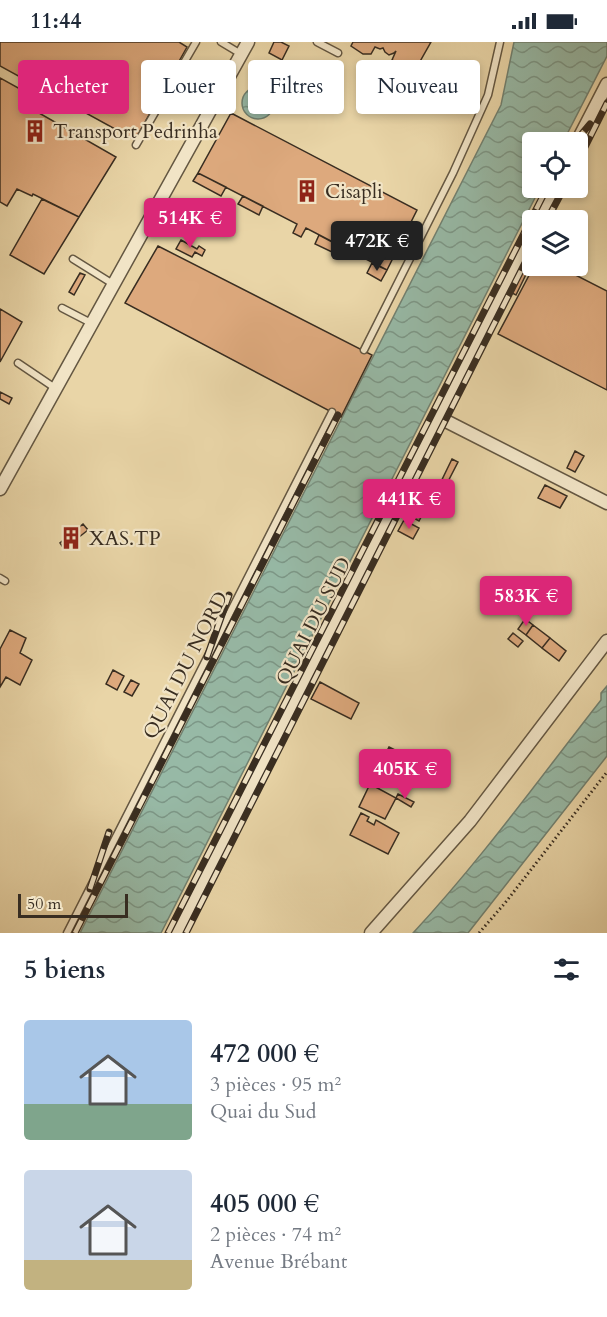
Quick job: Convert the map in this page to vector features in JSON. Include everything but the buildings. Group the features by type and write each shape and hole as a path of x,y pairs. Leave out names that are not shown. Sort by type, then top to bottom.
{"street":[{"path":"0,489 248,42"},
{"path":"582,132 607,84"},
{"name":"QUAI DU SUD","path":"177,933 522,251"},
{"path":"438,417 607,503"},
{"path":"371,933 470,821 607,641"}],"lane":[{"path":"136,145 196,42"},
{"path":"221,42 241,54"},
{"path":"317,42 338,52"},
{"path":"364,350 453,173 488,95 500,42"},
{"path":"151,217 186,232"},
{"path":"74,259 114,285"},
{"path":"62,308 92,323"},
{"path":"18,363 56,388"},
{"name":"QUAI DU NORD","path":"67,933 332,412"}],"path":[{"path":"479,933 607,772"}],"water":[{"path":"514,42 607,42 607,56 568,132 522,132 522,198 535,198 529,210 522,210 522,223 161,933 80,933 501,105"},
{"path":"247,92 248,114 269,114 258,119 247,114 242,103"},
{"path":"607,686 607,756 468,933 413,933 509,819 601,700 601,693"}],"railway":[{"path":"588,141 607,103"},
{"path":"583,132 590,124"},
{"path":"168,933 542,198"},
{"path":"552,210 559,198"},
{"path":"186,933 522,269"},
{"path":"75,933 338,415"},
{"path":"207,657 229,595"},
{"path":"90,889 109,832"}],"place":[{"name":"Transport Pedrinha","path":"35,131"},
{"name":"Cisapli","path":"307,191"},
{"name":"XAS.TP","path":"71,538"}]}
